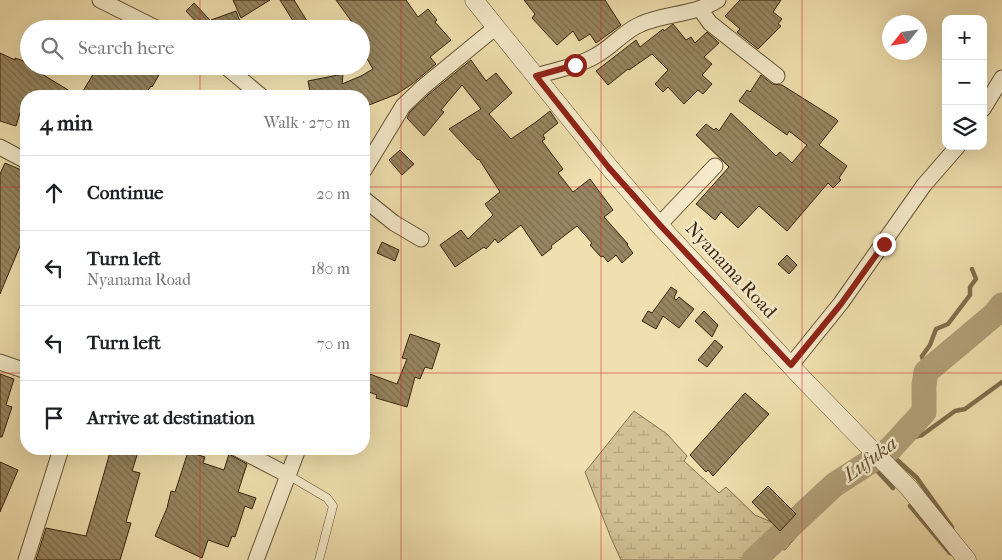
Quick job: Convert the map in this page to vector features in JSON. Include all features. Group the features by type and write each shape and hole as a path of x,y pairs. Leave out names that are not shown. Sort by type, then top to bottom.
{"street":[{"path":"100,0 140,20"},
{"name":"Nyanama Road","path":"474,0 609,168 791,365 909,488 967,560"},
{"path":"536,76 575,65 597,55 622,35 640,24 700,9 718,0"},
{"path":"700,9 710,23 777,76"},
{"path":"370,160 403,106 430,81 496,27"},
{"path":"236,75 254,90"},
{"path":"985,105 1002,78"},
{"path":"0,147 20,158"},
{"path":"791,365 841,304 924,185 955,150"},
{"path":"659,224 715,166"},
{"path":"370,204 394,223 421,239"},
{"path":"0,362 20,369"},
{"path":"26,560 59,455"},
{"path":"250,455 288,475"},
{"path":"256,560 296,455"}],"lane":[{"path":"288,475 327,498 333,506 319,560"}],"green space":[{"path":"634,411 667,434 687,456 684,461 719,493 726,487 755,515 795,532 797,536 785,550 777,548 762,560 621,560 585,472"}],"building":[{"path":"233,0 270,0 241,18"},
{"path":"280,0 294,0 306,20 292,20"},
{"path":"336,0 406,0 418,17 428,9 437,20 435,22 451,40 430,57 436,64 412,84 397,94 370,105 370,90 310,90 308,81 343,75 342,84 363,75 370,75 370,71 373,69 370,64 370,20 350,20"},
{"path":"524,0 605,0 621,25 596,43 590,34 579,41 573,31 557,45 532,18 535,14"},
{"path":"740,0 781,0 773,12 782,19 778,24 781,26 758,49 737,32 740,29 725,16"},
{"path":"194,3 210,20 194,20 186,11"},
{"path":"236,11 239,20 211,20"},
{"path":"673,24 686,40 691,37 695,43 707,32 719,43 704,57 712,64 702,75 712,84 703,94 698,90 684,104 668,87 663,92 655,84 668,70 652,54 628,69 608,85 596,71 636,40 640,47 663,29 664,31"},
{"path":"0,53 15,60 15,58 20,60 20,75 44,75 68,90 20,90 20,113 16,126 0,121"},
{"path":"471,60 486,81 496,73 512,93 489,114 511,139 550,111 558,123 543,135 545,139 542,141 563,169 558,173 573,192 590,179 613,210 604,217 628,244 633,253 622,263 616,255 608,262 603,256 601,257 577,226 551,246 552,248 542,256 521,225 498,243 495,239 486,249 484,247 455,267 440,245 461,230 468,239 493,215 485,204 500,192 479,159 449,129 481,109 462,85 441,110 444,112 424,136 407,118 410,112 429,94"},
{"path":"93,75 159,75 148,90 84,90"},
{"path":"761,75 772,84 782,85 838,121 819,145 847,166 839,178 841,180 833,188 828,183 787,231 759,206 738,228 721,212 715,220 696,204 729,167 696,135 706,124 719,131 731,113 776,156 780,152 792,163 807,145 789,131 787,135 739,101 747,90 750,92"},
{"path":"400,150 414,164 402,175 389,160"},
{"path":"5,163 20,169 20,246 0,294 0,174"},
{"path":"382,242 399,250 395,261 377,253"},
{"path":"787,255 797,265 789,274 778,264"},
{"path":"671,287 677,291 674,298 676,300 679,297 694,309 679,328 663,316 656,329 642,321 648,311 652,313"},
{"path":"704,311 718,325 712,337 695,321"},
{"path":"410,334 440,344 432,369 425,367 420,379 415,377 407,407 376,398 377,395 370,392 370,374 397,384 407,359 402,358"},
{"path":"715,340 723,347 707,367 698,360"},
{"path":"0,374 14,379 6,405 12,407 2,437 0,437"},
{"path":"745,393 769,414 713,476 708,470 706,472 690,455"},
{"path":"109,455 137,455 132,471 140,473 126,522 131,523 120,560 36,560 46,528 86,536"},
{"path":"187,455 205,457 203,463 224,470 229,455 231,455 247,464 238,492 256,498 252,509 245,506 235,537 232,536 228,547 208,540 202,558 155,536 167,508 171,491 175,492"},
{"path":"0,462 18,470 0,512"},
{"path":"768,486 796,514 780,531 752,502"}],"waterway":[{"path":"926,372 922,356 930,345 936,329 948,324 970,295 970,287 976,279 972,269"},
{"name":"Lufuka","path":"754,560 834,485 890,449 924,412 926,372 995,314 1002,305"},
{"path":"896,442 922,435 955,411 965,409 1002,382"},
{"path":"890,449 896,459 917,478 952,527"},
{"path":"870,463 893,488"},
{"path":"910,506 950,553"}],"route":[{"path":"575,65 536,76 609,168 673,240 791,365 841,304 884,244"}]}
